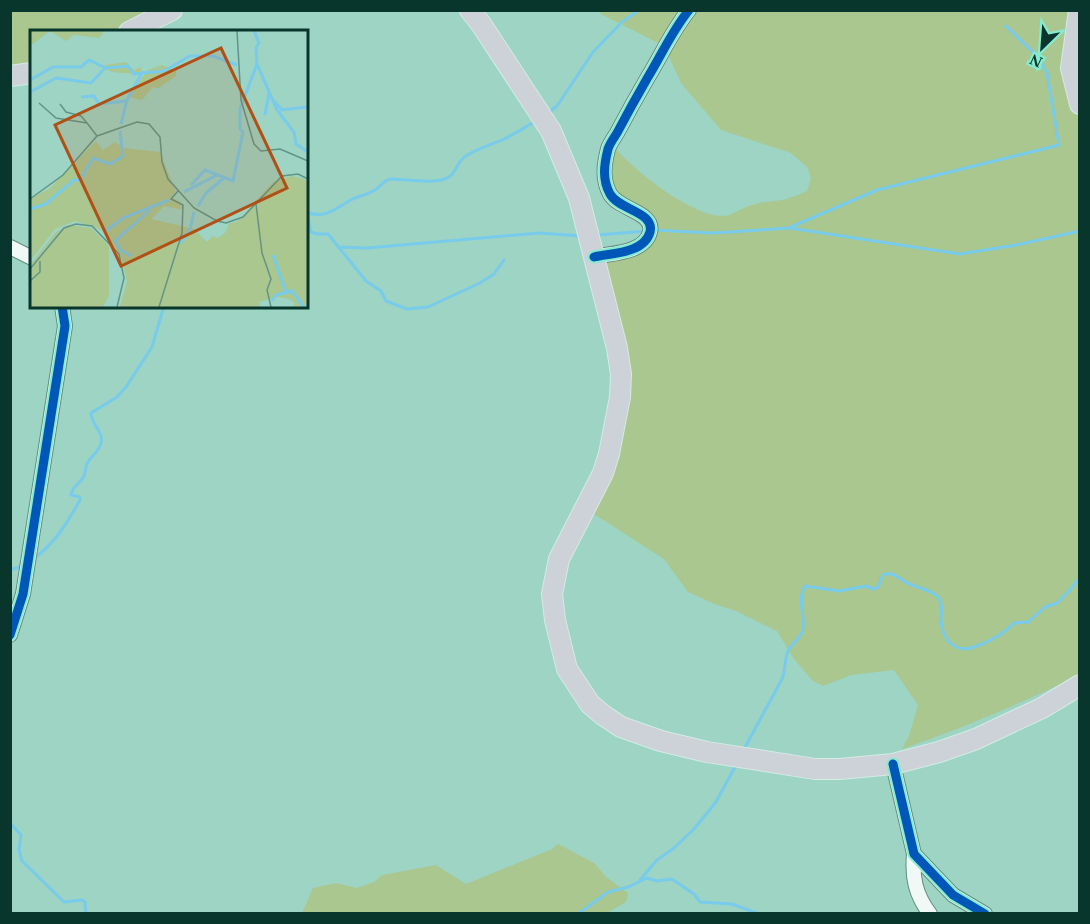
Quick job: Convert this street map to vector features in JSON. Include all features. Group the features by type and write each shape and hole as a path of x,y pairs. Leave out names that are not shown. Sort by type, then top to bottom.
{"highway":[{"path":"133,30 172,10"},
{"path":"470,10 551,131 579,198 617,348 621,374 620,397 609,454 603,473 559,559 552,594 555,620 567,669 590,704 621,727 661,741 707,752 815,769 840,769 893,764 939,752 976,739 1042,708 1080,685"},
{"path":"1079,10 1071,68 1080,104"},
{"path":"10,76 30,73"}],"street":[{"path":"594,257 630,250 640,245 650,233 647,219 617,203 610,193 603,174 609,147 626,114 668,40 689,10"},
{"path":"10,247 30,257"},
{"path":"10,635 23,594 33,535 65,326 62,308"},
{"path":"893,764 914,854 914,882 918,896 930,914"},
{"path":"914,854 953,895 985,914"}],"green space":[{"path":"10,11 170,11 135,30 30,30 30,73 11,73"},
{"path":"600,11 1069,11 1080,111 1079,675 992,715 902,749 909,736 918,705 894,670 851,675 823,686 813,681 794,659 777,631 734,610 688,592 664,559 591,512 623,433 604,259 632,252 646,231 607,193 612,144 647,178 679,200 710,214 726,216 753,204 791,197 807,191 811,179 808,168 791,153 721,130 681,83 664,46 601,14"},
{"path":"558,844 594,863 606,877 628,893 626,902 605,914 302,913 313,888 336,883 357,888 374,882 382,875 436,865 466,884 552,849"}],"waterway":[{"path":"547,114 557,106 593,52 622,22 639,10"},
{"path":"791,227 877,190 1059,145 1047,73 1037,56 1006,26"},
{"path":"308,213 329,213 352,199 372,192 390,179 429,181 444,179 451,175 466,156 536,121"},
{"path":"308,217 311,232 328,234 366,281 381,291 386,301 407,309 428,307 480,283 494,274 504,260"},
{"path":"653,230 713,233 789,228 960,254 1080,231"},
{"path":"597,235 647,231"},
{"path":"338,247 367,248 539,233 581,236"},
{"path":"33,559 54,540 80,500 80,497 71,495 72,492 84,476 87,464 101,443 101,435 91,413 117,397 126,387 152,347 163,308"},
{"path":"10,570 22,566"},
{"path":"743,751 782,679 788,651 802,632 801,601 805,586 839,591 866,586 873,589 878,587 883,575 894,575 938,597 941,605 942,627 947,639 955,647 967,649 996,637 1014,623 1028,622 1045,607 1057,603 1080,577"},
{"path":"640,880 657,860 694,829 716,802 736,765"},
{"path":"10,823 21,835 19,850 22,861 64,902 82,900 85,902 86,914"},
{"path":"578,914 608,892 628,887 647,878 657,881 672,879 694,894 700,902 732,904 759,914"}],"cycle path":[{"path":"594,257 634,249 647,239 650,232 650,225 642,215 621,204 610,194 605,177 608,149 672,34 689,10"},
{"path":"10,635 23,594 65,326 62,308"},
{"path":"893,764 914,854 953,895 985,914"}]}
